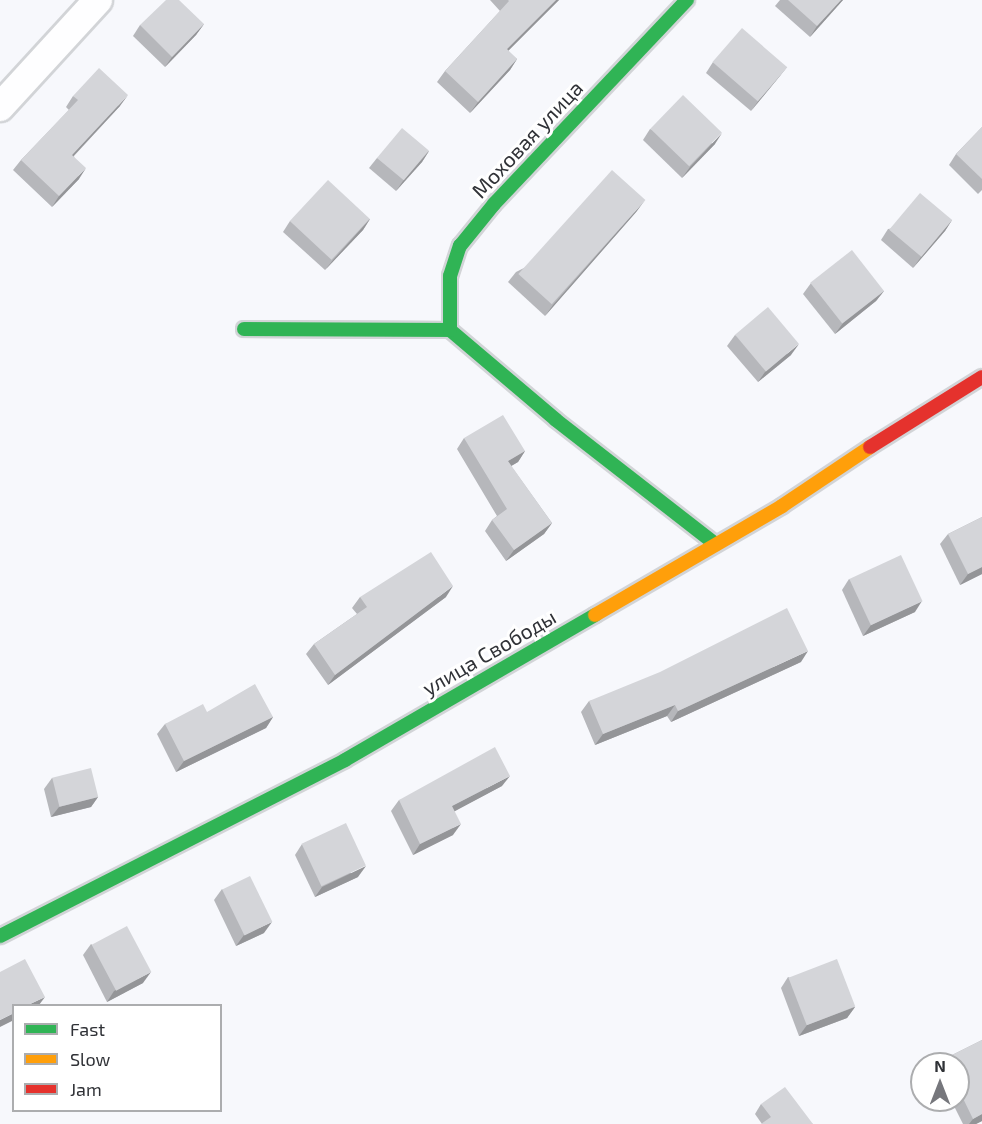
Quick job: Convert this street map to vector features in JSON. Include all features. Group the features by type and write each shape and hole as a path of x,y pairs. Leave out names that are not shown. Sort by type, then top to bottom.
{"street":[{"path":"0,107 98,0"},
{"name":"Моховая улица","path":"450,330 450,276 459,246 494,204 687,0"},
{"path":"244,329 450,330 556,420 715,544"},
{"name":"улица Свободы","path":"0,936 345,760 715,544 982,377"}],"building":[{"path":"166,0 179,0 204,24 172,57 140,25"},
{"path":"508,0 556,0 507,49 517,59 478,102 445,71"},
{"path":"788,0 841,0 817,26"},
{"path":"742,28 787,67 758,101 712,62"},
{"path":"99,68 128,95 72,155 86,168 59,196 21,160 78,100 73,96"},
{"path":"683,95 722,133 689,166 650,129"},
{"path":"982,127 982,179 956,154"},
{"path":"402,128 429,150 404,180 377,158"},
{"path":"612,170 645,200 552,304 518,274"},
{"path":"328,180 370,219 331,260 290,221"},
{"path":"920,193 952,220 921,257 889,230"},
{"path":"852,250 884,291 842,324 810,283"},
{"path":"768,307 799,344 766,371 735,335"},
{"path":"503,415 525,451 508,461 552,523 514,550 492,520 507,509 464,438"},
{"path":"982,517 982,567 968,574 948,534"},
{"path":"431,552 453,586 335,675 314,644 367,607 360,597"},
{"path":"901,555 923,601 871,625 849,579"},
{"path":"787,608 808,651 678,711 675,705 603,734 589,701 660,672"},
{"path":"255,684 273,717 184,761 165,724 203,704 207,712"},
{"path":"495,747 510,776 452,806 461,824 420,844 399,800"},
{"path":"91,768 98,797 59,807 52,778"},
{"path":"346,823 366,866 321,886 302,844"},
{"path":"250,876 272,922 244,935 222,890"},
{"path":"127,926 151,972 116,991 92,945"},
{"path":"25,959 45,997 30,1004 12,1004 12,1014 0,1020 0,972"},
{"path":"837,959 855,1007 807,1025 788,978"},
{"path":"982,1040 982,1114 973,1119 970,1112 970,1052 958,1052"},
{"path":"785,1087 813,1124 761,1124 771,1117 761,1104"}],"traffic: fast":[{"path":"450,330 450,276 460,246 494,204 687,0"},
{"path":"244,329 450,330 556,420 715,544"},
{"path":"0,936 345,760 595,615"}],"traffic: slow":[{"path":"595,615 782,506 870,447"}],"traffic: jam":[{"path":"870,447 982,377"}]}
